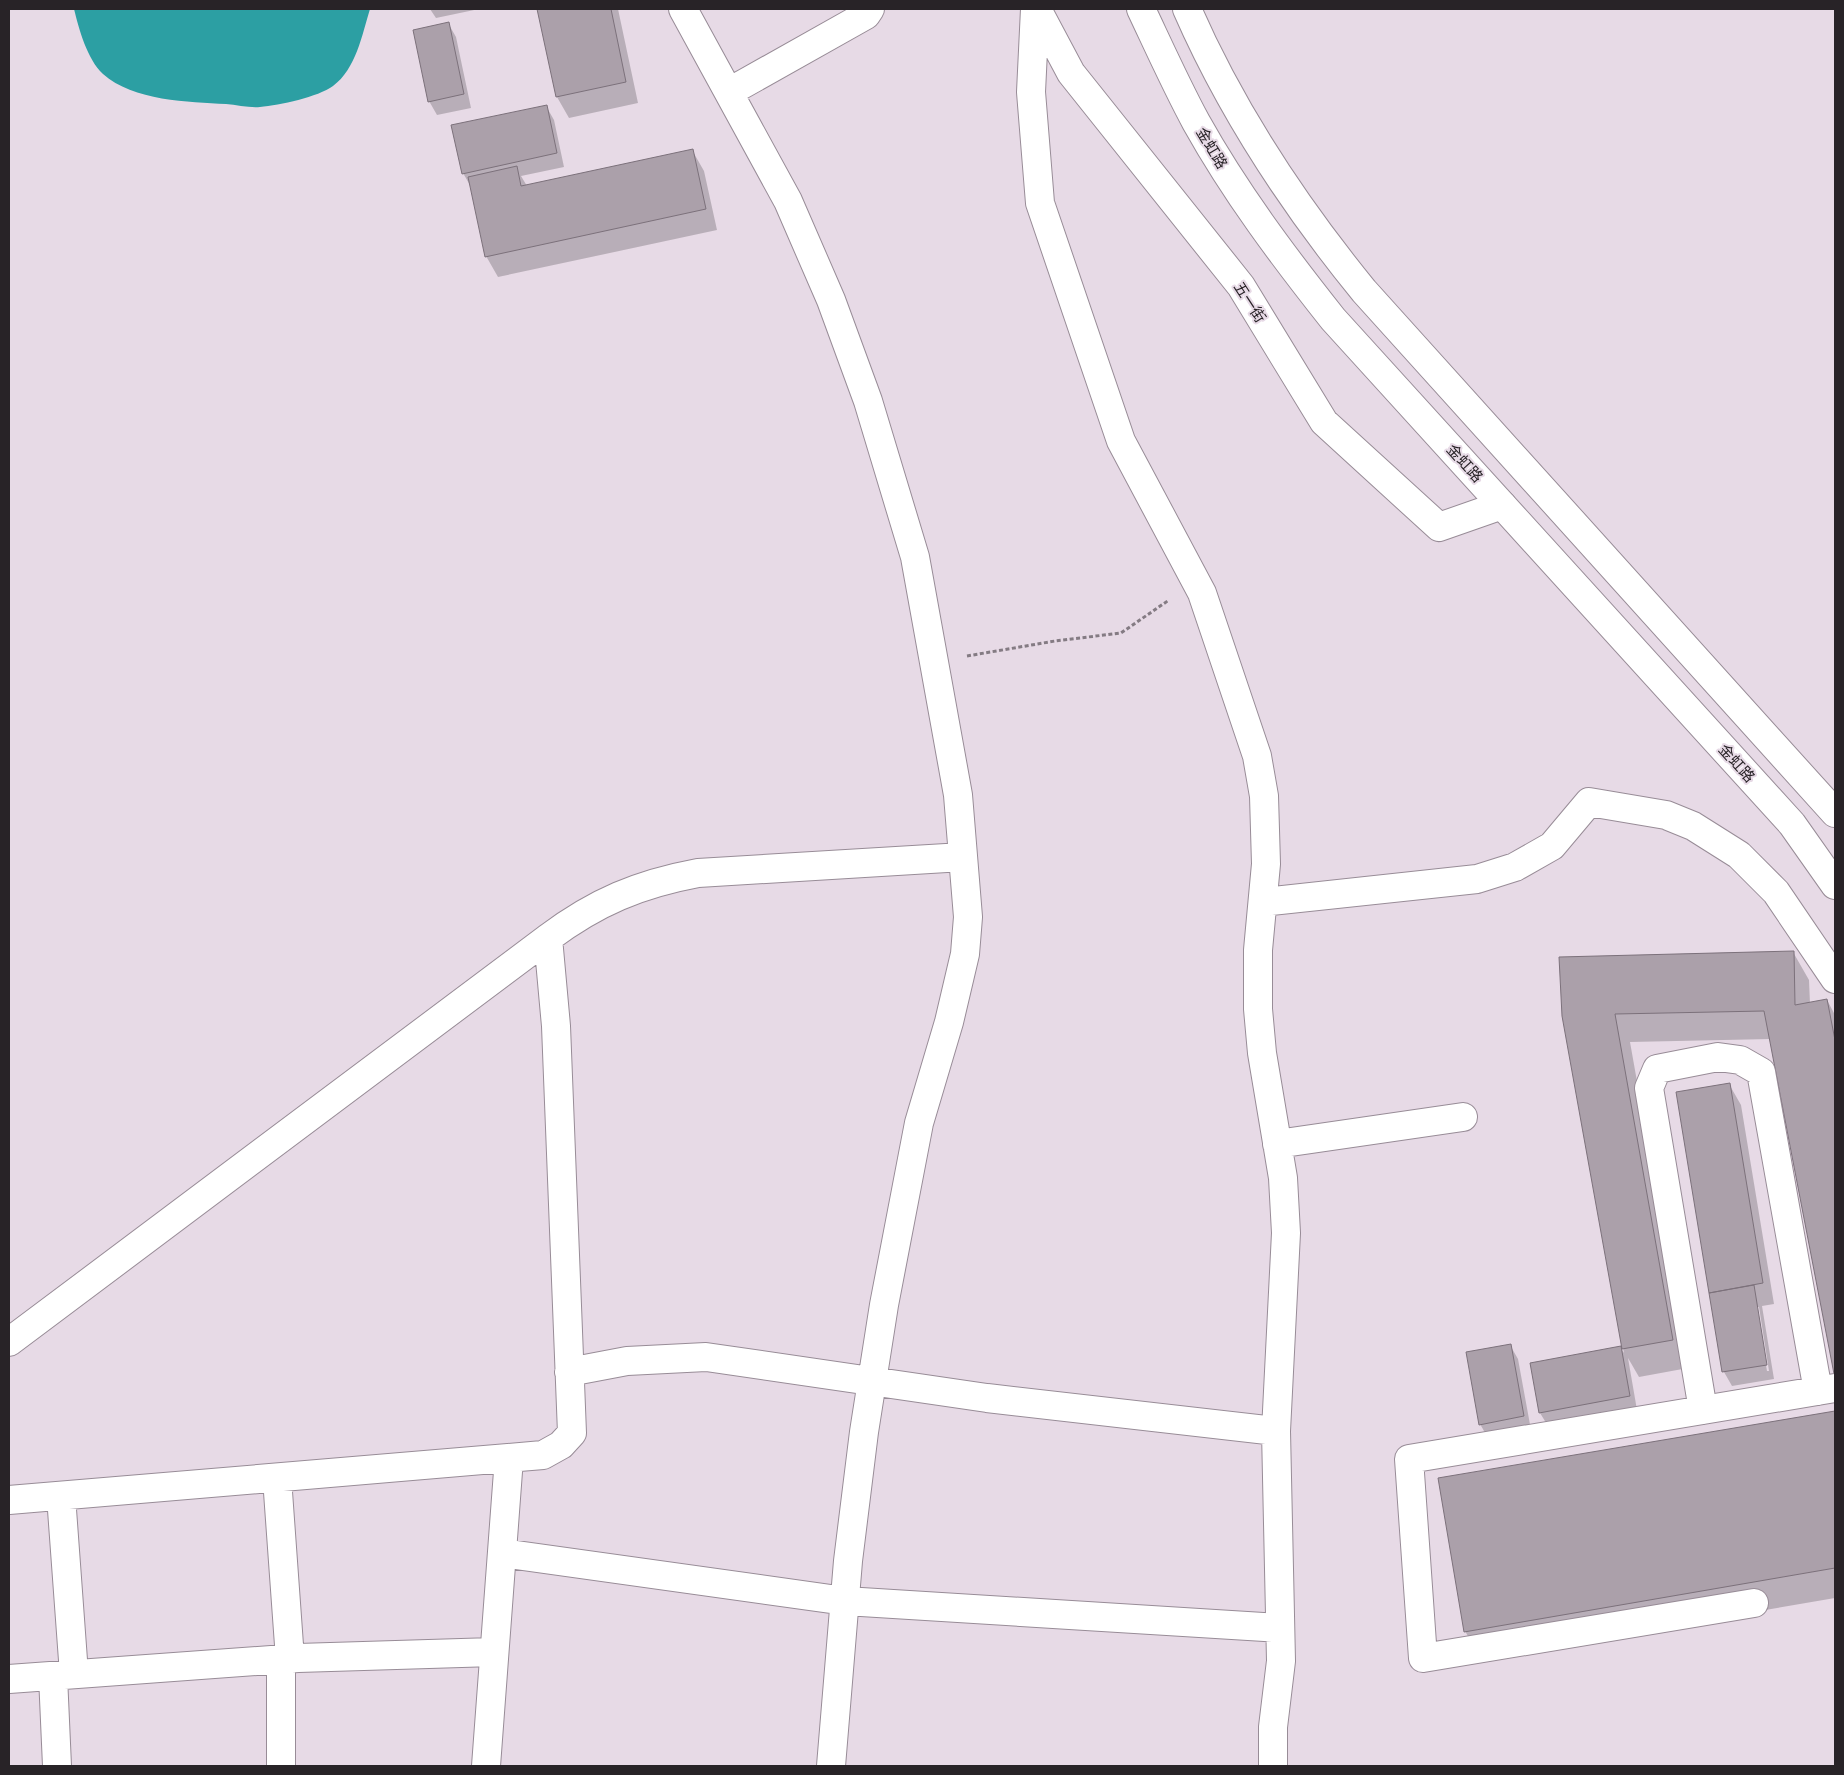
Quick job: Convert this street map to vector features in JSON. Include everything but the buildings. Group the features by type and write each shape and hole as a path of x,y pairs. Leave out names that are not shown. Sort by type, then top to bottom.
{"street":[{"path":"683,9 788,201 831,300 868,401 915,557 958,795 968,918 965,954 949,1022 919,1123 884,1305 845,1602 831,1766"},
{"path":"729,92 866,15 870,9"},
{"path":"1036,9 1031,92 1040,203 1121,441 1202,593 1257,756 1264,796 1266,836 1263,902 1258,950 1258,1009 1262,1053 1283,1178 1286,1233 1276,1431 1281,1661 1273,1727 1273,1766"},
{"name":"五一街","path":"1036,9 1072,73 1241,286 1324,422 1439,527 1502,505"},
{"name":"金虹路","path":"1141,9 1196,122 1263,228 1333,318 1792,824 1835,884"},
{"path":"1186,9 1232,103 1266,159 1296,204 1341,263 1364,291 1835,813"},
{"path":"1263,902 1477,880 1515,867 1552,846 1590,802 1666,815 1693,826 1739,855 1776,892 1835,979"},
{"path":"9,1342 548,938 575,918 602,902 664,879 698,873 963,857"},
{"path":"9,1500 542,1455 561,1445 572,1433 556,1026 548,938"},
{"path":"1703,1410 1649,1088 1657,1069 1718,1058 1740,1060 1761,1072 1827,1389 1703,1410 1409,1459 1423,1658 1754,1604"},
{"path":"1277,1144 1463,1117"},
{"path":"569,1372 627,1361 706,1357 987,1398 1276,1431"},
{"path":"486,1766 509,1458"},
{"path":"277,1478 286,1659 281,1766"},
{"path":"57,1766 64,1675 61,1496"},
{"path":"502,1553 845,1602 1280,1628"},
{"path":"9,1679 286,1659 494,1652"}],"path":[{"path":"934,661 1055,641 1121,633 1195,581"}],"water":[{"path":"74,9 370,9 353,61 341,79 333,86 318,94 298,100 248,107 179,101 145,95 115,83 97,68 92,60 84,43"}]}
